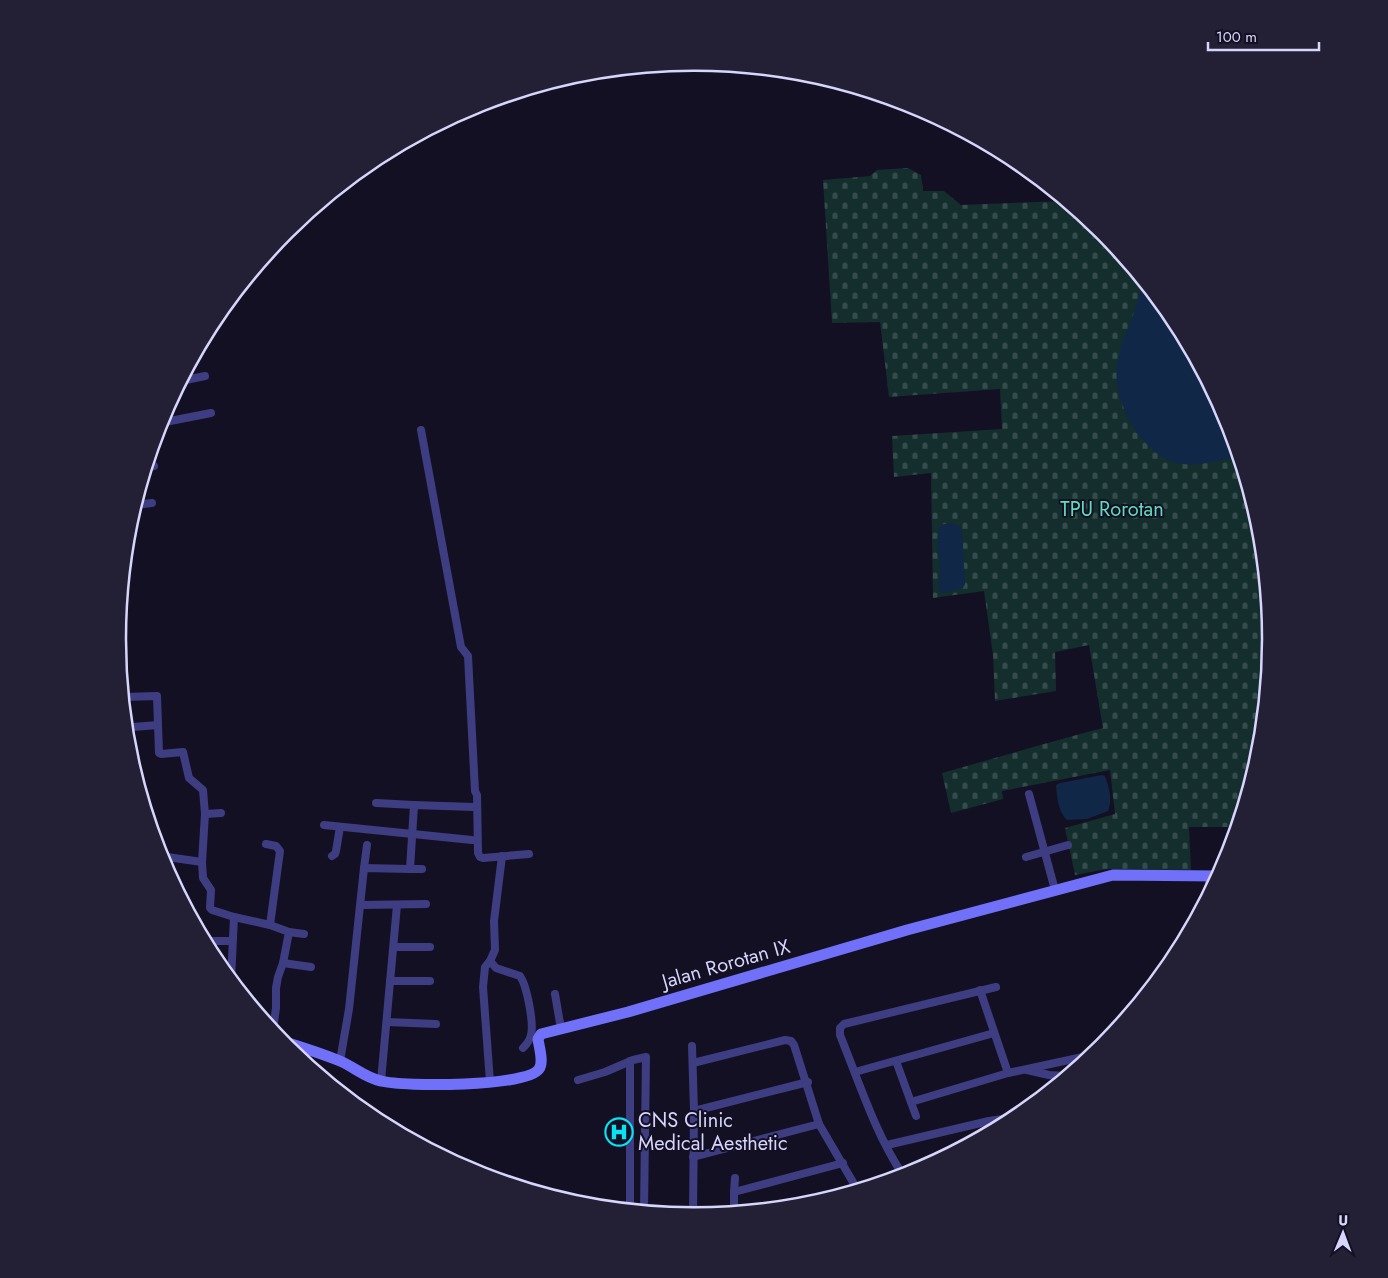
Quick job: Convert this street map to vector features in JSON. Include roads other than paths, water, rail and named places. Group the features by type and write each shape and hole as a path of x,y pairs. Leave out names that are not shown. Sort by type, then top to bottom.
{"street":[{"path":"190,379 205,376"},
{"path":"169,421 211,413"},
{"path":"421,430 461,647 468,656 475,791 477,795 478,854 482,858 530,854"},
{"path":"143,504 152,503"},
{"path":"129,697 156,696 159,753 183,752 189,778 203,790 205,814 202,862 203,879 211,890 211,910 270,925 289,932 304,934"},
{"path":"133,727 158,726"},
{"path":"1029,794 1055,890"},
{"path":"376,804 474,807"},
{"path":"410,869 414,805"},
{"path":"205,814 221,813"},
{"path":"324,825 472,840"},
{"path":"332,856 336,851 340,827"},
{"path":"266,844 276,846 280,851 270,925"},
{"path":"340,1061 349,1009 367,845"},
{"path":"1026,857 1068,845"},
{"path":"490,1082 483,987 485,967 496,948 494,921 502,856"},
{"path":"170,857 202,862"},
{"path":"364,868 422,869"},
{"name":"Jalan Rorotan IX","path":"301,1047 340,1061 369,1077 381,1081 421,1085 490,1082 532,1074 539,1070 542,1064 538,1039 540,1035 628,1012 907,930 1114,875 1210,876"},
{"path":"361,905 426,904"},
{"path":"381,1081 397,905"},
{"path":"231,967 234,917"},
{"path":"274,1021 276,988 284,963 289,932"},
{"path":"214,941 232,941"},
{"path":"394,946 430,947"},
{"path":"490,961 496,968 520,976 526,988 532,1027 529,1039 523,1048"},
{"path":"284,963 311,967"},
{"path":"390,981 430,981"},
{"path":"899,1168 886,1145 839,1030 842,1026 996,987"},
{"path":"980,990 1008,1074"},
{"path":"555,994 561,1029"},
{"path":"386,1022 436,1024"},
{"path":"855,1072 994,1033"},
{"path":"693,1063 789,1040 794,1044 808,1082 820,1124 854,1183"},
{"path":"692,1046 694,1111 693,1207"},
{"path":"578,1080 605,1072 630,1061 646,1058 644,1205"},
{"path":"911,1102 1008,1074 1076,1059"},
{"path":"630,1061 630,1203"},
{"path":"896,1061 916,1116"},
{"path":"1025,1070 1057,1075"},
{"path":"694,1111 808,1082"},
{"path":"886,1145 995,1120"},
{"path":"693,1157 820,1124"},
{"path":"734,1192 843,1163"},
{"path":"734,1206 735,1178"}],"water":[{"path":"1140,289 1186,355 1219,422 1232,457 1195,464 1182,464 1168,460 1154,451 1142,439 1132,424 1119,392 1117,375 1120,350"},
{"path":"948,523 960,526 962,530 965,584 963,588 942,593 939,590 938,535 941,525"},
{"path":"1102,775 1105,776 1110,794 1108,811 1087,819 1067,820 1060,809 1056,785"}],"place":[{"name":"CNS Clinic Medical Aesthetic","path":"619,1132"}],"park label":[{"name":"TPU Rorotan","path":"1112,509"}]}
